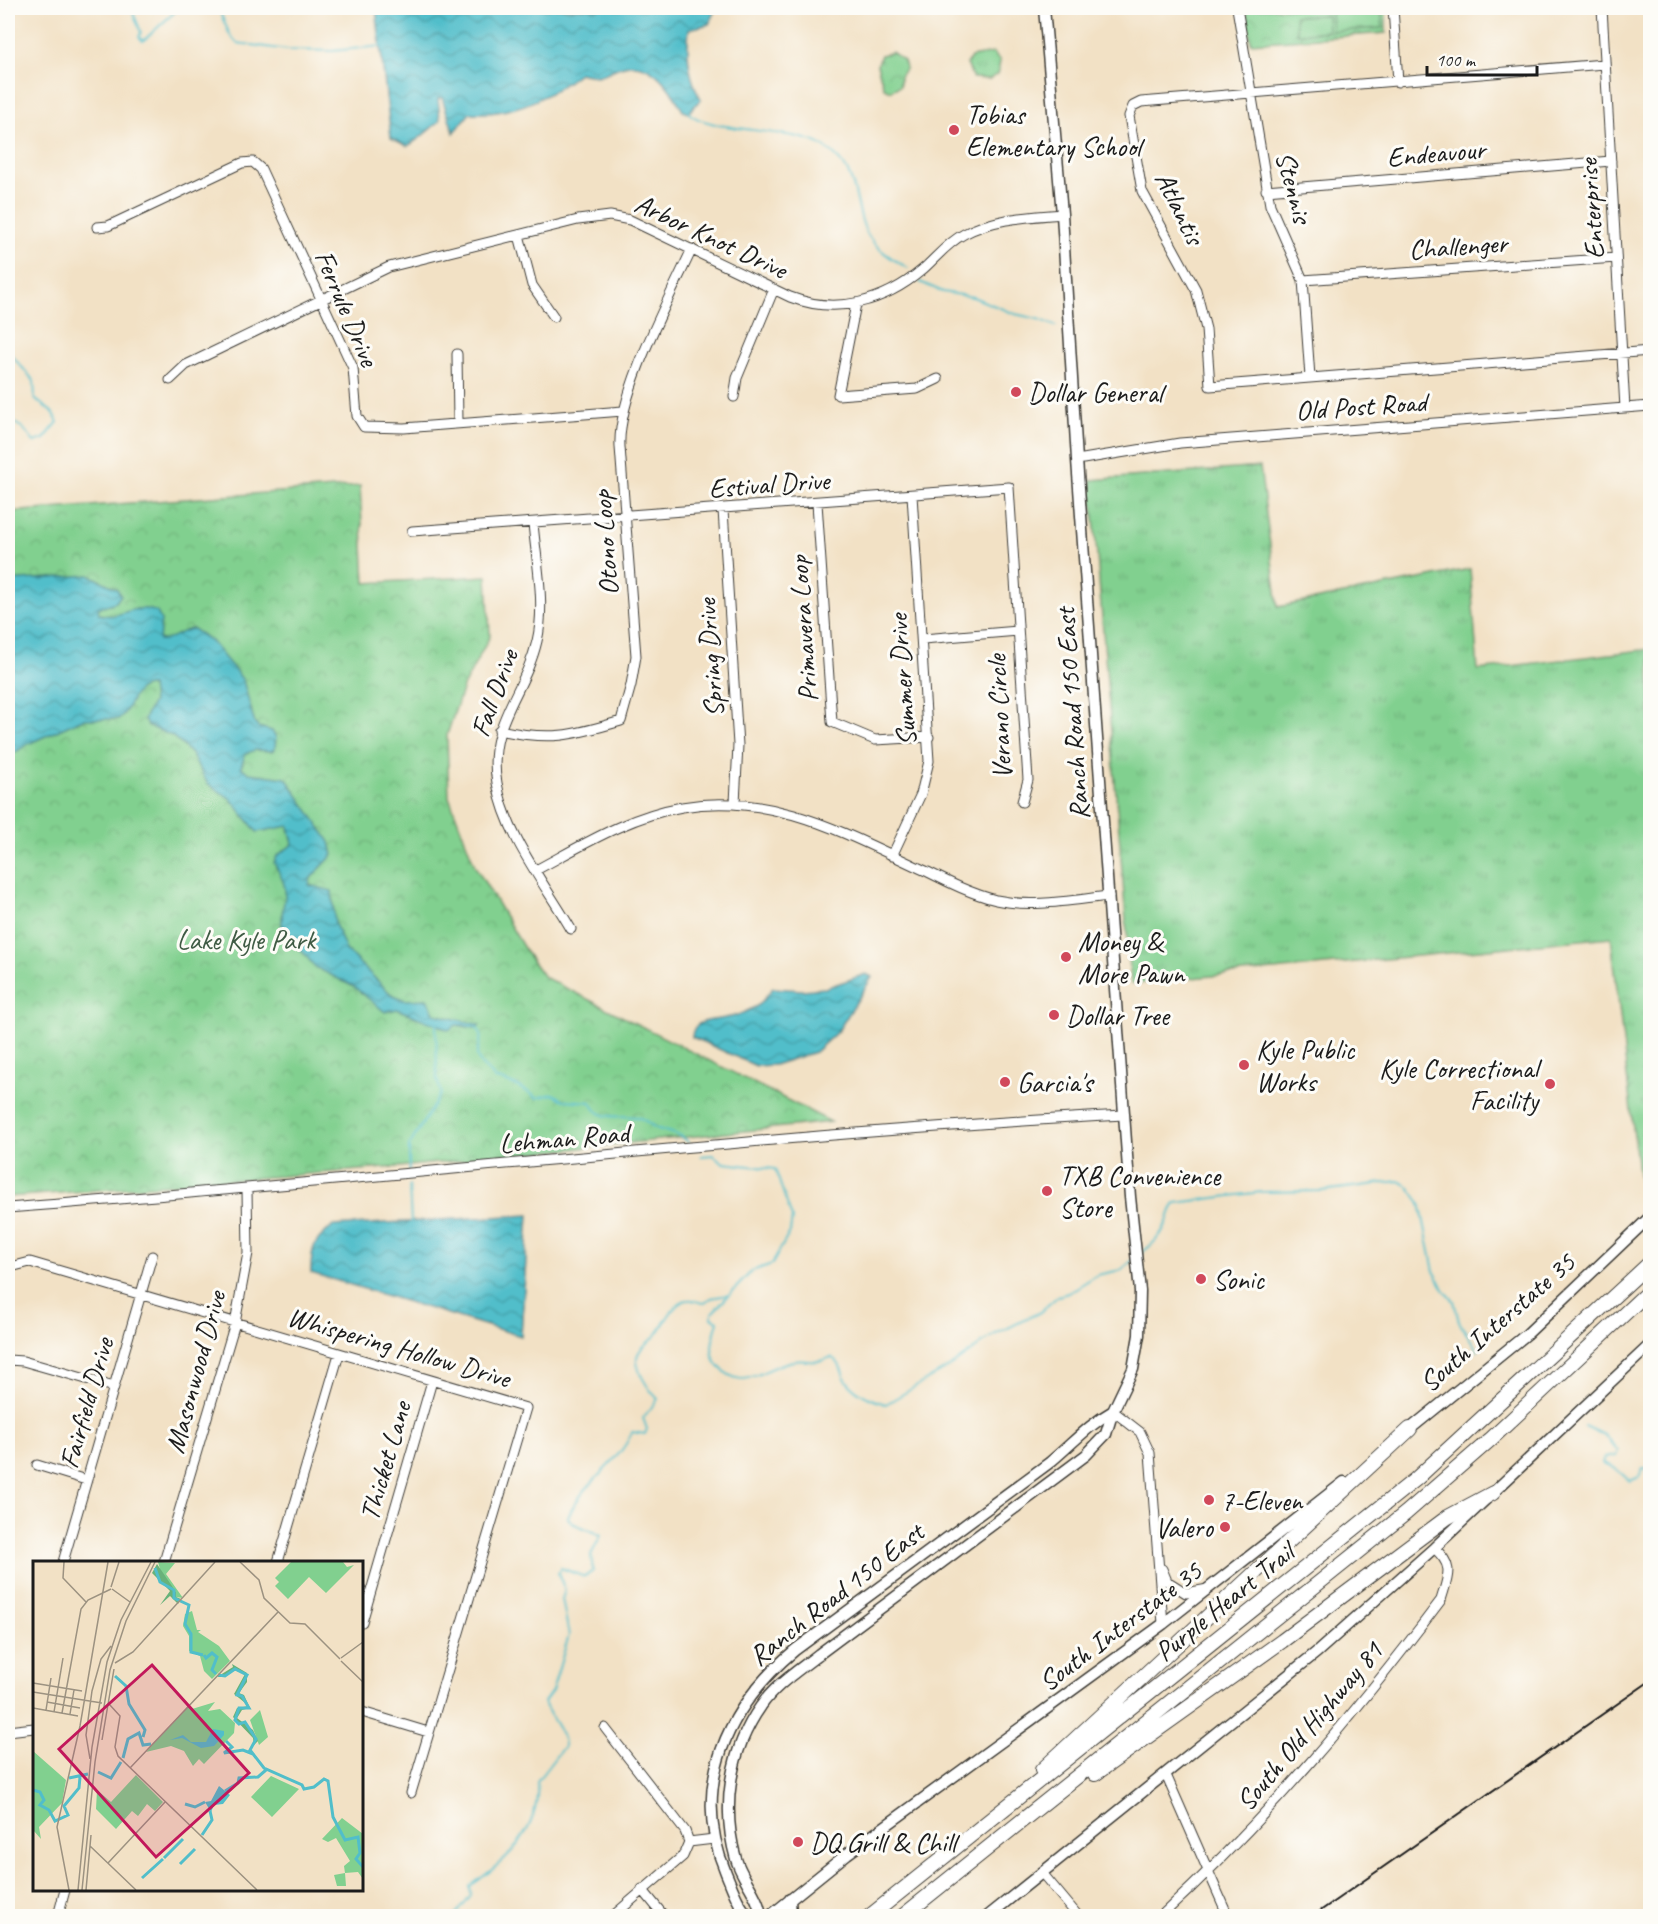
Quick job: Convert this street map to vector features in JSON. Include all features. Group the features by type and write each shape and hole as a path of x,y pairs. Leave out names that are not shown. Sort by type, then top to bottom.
{"highway":[{"name":"Purple Heart Trail","path":"870,1917 1416,1479 1650,1263"},
{"name":"Purple Heart Trail","path":"903,1917 1022,1824 1406,1513 1491,1439 1650,1290"},
{"path":"1005,1808 1067,1744 1410,1429"},
{"path":"1022,1824 1197,1703 1448,1517 1492,1493"}],"main road":[{"name":"Ranch Road 150 East","path":"761,1917 759,1904 746,1883 736,1859 728,1797 735,1761 748,1728 761,1705 785,1681 1086,1455 1106,1434 1113,1411 1133,1369 1139,1335 1137,1265 1124,1115 1077,460 1062,214 1044,8"},
{"name":"South Interstate 35","path":"770,1917 847,1854 1210,1589 1520,1340 1650,1217"},
{"path":"988,1917 1317,1652 1434,1548 1650,1345"},
{"name":"Ranch Road 150 East","path":"749,1917 734,1892 714,1839 712,1798 716,1767 723,1744 735,1716 752,1691 769,1671 795,1650 1049,1463 1073,1444 1091,1423 1113,1411"},
{"path":"906,1569 915,1583"},
{"path":"790,1899 791,1917"}],"street":[{"path":"1077,8 1137,8"},
{"name":"Stennis","path":"1237,8 1266,190 1274,218 1303,280 1310,376"},
{"path":"1393,8 1398,82"},
{"name":"Enterprise","path":"1602,8 1625,408"},
{"name":"Atlantis","path":"1604,64 1141,102 1131,104 1129,116 1142,191 1196,290 1206,329 1210,386 1310,376 1650,351"},
{"name":"Endeavour","path":"1266,190 1611,161"},
{"name":"Ferrule Drive","path":"97,227 108,226 242,164 253,162 261,169 353,368 357,416 360,424 372,429 623,411"},
{"name":"Arbor Knot Drive","path":"170,380 186,365 394,265 578,220 610,216 640,224 807,303 836,306 878,298 898,287 951,242 975,229 1009,219 1062,214"},
{"path":"519,235 532,285 554,317"},
{"name":"Otono Loop","path":"499,730 536,737 557,738 621,721 636,656 620,438 623,411 667,303 692,249"},
{"name":"Challenger","path":"1303,280 1616,258"},
{"path":"734,397 737,378 774,289"},
{"path":"856,304 838,395 916,389 938,379"},
{"path":"457,354 458,422"},
{"name":"Old Post Road","path":"1077,460 1180,443 1650,406"},
{"name":"Estival Drive","path":"412,531 1009,488"},
{"name":"Verano Circle","path":"1009,488 1028,780 1022,802"},
{"name":"Summer Drive","path":"892,856 925,782 929,761 912,495"},
{"name":"Primavera Loop","path":"817,503 832,722 874,740 929,737"},
{"name":"Spring Drive","path":"723,510 738,745 735,803"},
{"name":"Fall Drive","path":"533,523 539,630 532,660 499,730 495,760 499,795 513,829 571,929"},
{"path":"923,639 1018,631"},
{"path":"536,870 615,828 643,817 681,807 735,803 771,807 806,817 966,890 1007,902 1045,903 1109,896"},
{"name":"Lehman Road","path":"8,1208 247,1190 973,1123 1124,1115"},
{"name":"Masonwood Drive","path":"165,1561 235,1323 248,1253 247,1190"},
{"name":"Fairfield Drive","path":"64,1561 152,1256"},
{"name":"Whispering Hollow Drive","path":"11,1267 30,1262 526,1408 411,1793"},
{"path":"279,1561 339,1354"},
{"path":"8,1360 23,1361 114,1387"},
{"name":"Thicket Lane","path":"363,1619 432,1381"},
{"path":"1113,1411 1140,1432 1150,1453 1163,1624"},
{"path":"37,1465 86,1480"},
{"name":"South Old Highway 81","path":"1161,1917 1265,1815 1325,1748 1441,1600 1449,1570 1444,1557 1434,1548"},
{"path":"1159,1561 1167,1581 1186,1593 1210,1589"},
{"path":"363,1712 428,1732"},
{"path":"8,1731 33,1728"},
{"path":"605,1728 685,1831 689,1842 683,1856 642,1889 613,1917"},
{"path":"1166,1775 1228,1917"},
{"path":"689,1842 714,1839"},
{"path":"1042,1873 1078,1917"},
{"path":"642,1889 664,1917"},
{"path":"58,1917 65,1891"},
{"path":"1372,1917 1385,1917"}],"green space":[{"path":"1246,8 1386,8 1386,33 1251,43"},
{"path":"1381,8 1383,28 1332,31 1331,9"},
{"path":"1327,15 1328,31 1297,34 1295,16"},
{"path":"892,52 904,61 906,68 900,76 900,86 890,91 884,88 877,65 881,55"},
{"path":"993,53 1000,61 998,74 990,79 973,78 967,64 971,57"},
{"path":"1260,467 1278,607 1470,569 1478,670 1650,649 1650,1169 1639,1180 1611,937 1131,984 1091,480"},
{"name":"Lake Kyle Park","path":"360,486 365,583 487,576 490,636 463,687 447,735 449,797 475,866 528,955 544,977 831,1122 399,1167 8,1197 8,512"}],"water":[{"path":"376,8 716,8 709,24 689,29 689,65 693,82 701,99 688,113 683,111 667,85 652,71 634,65 624,66 595,76 579,73 555,90 528,104 500,112 470,113 454,133 442,98 438,98 440,121 407,146 391,138"},
{"path":"90,575 117,589 121,595 116,602 98,608 99,614 114,615 141,609 157,612 161,620 159,640 168,639 193,629 210,640 243,680 255,724 272,731 276,737 275,748 272,751 255,750 245,754 241,767 249,773 286,778 330,842 333,855 311,878 309,885 332,891 335,924 346,950 391,994 405,1000 427,999 435,1014 480,1025 475,1028 456,1025 449,1030 397,1009 385,1012 354,987 315,967 282,927 285,891 274,863 277,856 293,844 289,826 257,832 230,798 208,784 191,754 182,745 172,736 148,726 144,719 153,702 151,686 144,687 135,694 127,710 118,719 83,719 28,744 8,757 8,581"},
{"path":"866,974 872,977 838,1031 815,1052 774,1065 756,1066 692,1037 699,1023 750,1010 757,1006 773,988 802,990 825,988"},
{"path":"529,1215 521,1336 311,1273 314,1246 321,1236 333,1226"}],"waterway":[{"path":"131,8 141,32 139,37 143,41 179,8"},
{"path":"218,8 230,35 237,43 288,50 332,51 382,46"},
{"path":"688,112 712,123 792,136 823,146 848,172 863,224 870,238 887,255 908,268"},
{"path":"920,282 943,292 973,297 1015,314 1056,326"},
{"path":"8,351 34,381 35,399 52,412 58,422 44,439 34,442 23,428 8,419"},
{"path":"409,1171 409,1146 441,1093 437,1079 436,1021"},
{"path":"476,1027 481,1037 477,1051 478,1059 495,1079 517,1086 536,1098 553,1094 564,1100 591,1102 595,1109 606,1116 640,1118 656,1128 678,1135 689,1143"},
{"path":"701,1156 713,1155 724,1163 775,1169 792,1218 790,1232 772,1264 752,1271 712,1313 712,1318 718,1321 712,1348 713,1355 725,1372 738,1378 751,1377 789,1362 817,1361 831,1357 841,1367 851,1386 868,1397 886,1404 954,1364 992,1336 1040,1312 1058,1296 1068,1293 1097,1275 1121,1270 1133,1260"},
{"path":"1140,1254 1161,1233 1176,1203 1261,1192 1322,1191 1399,1181 1408,1186 1420,1203 1434,1271 1445,1291 1454,1301 1459,1322 1478,1351"},
{"path":"409,1185 411,1222"},
{"path":"455,1916 471,1896 470,1886 497,1866 528,1829 537,1799 537,1781 564,1746 562,1735 544,1702 552,1691 569,1635 562,1599 565,1590 558,1573 561,1568 585,1577 593,1571 591,1555 601,1535 572,1523 568,1518 581,1495 618,1455 632,1432 645,1434 647,1429 643,1418 658,1399 640,1372 637,1365 638,1354 657,1334 671,1312 680,1303 686,1300 705,1303 711,1298 727,1295"},
{"path":"1585,1426 1604,1435 1618,1451 1616,1456 1605,1458 1603,1464 1616,1469 1630,1481 1639,1477 1642,1469 1646,1469 1650,1475"}],"railway":[{"path":"1313,1916 1650,1681"}],"place":[{"name":"Tobias Elementary School","path":"954,130"},
{"name":"Dollar General","path":"1016,392"},
{"name":"Money & More Pawn","path":"1066,957"},
{"name":"Dollar Tree","path":"1054,1015"},
{"name":"Kyle Public Works","path":"1244,1065"},
{"name":"Garcia's","path":"1005,1082"},
{"name":"Kyle Correctional Facility","path":"1550,1084"},
{"name":"TXB Convenience Store","path":"1047,1191"},
{"name":"Sonic","path":"1201,1279"},
{"name":"7-Eleven","path":"1209,1500"},
{"name":"Valero","path":"1225,1527"},
{"name":"DQ Grill & Chill","path":"798,1842"}]}
